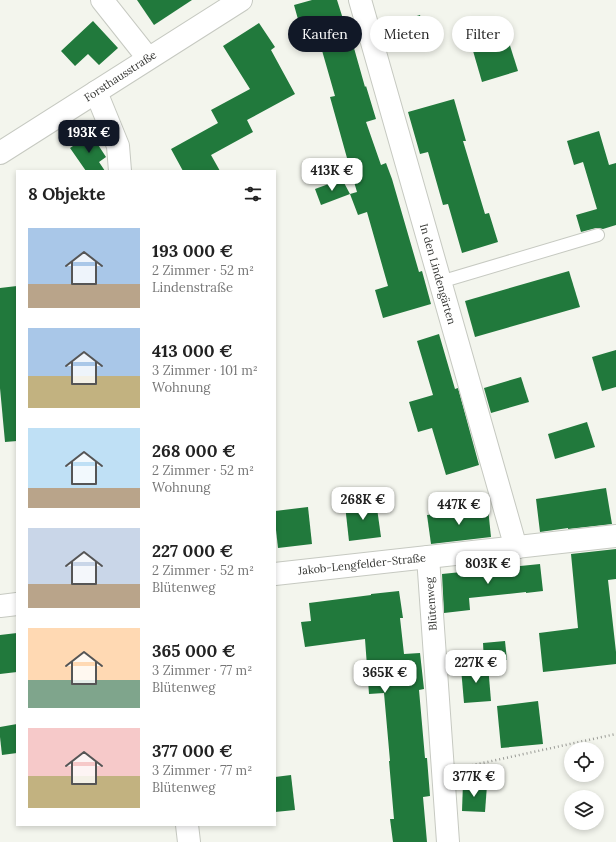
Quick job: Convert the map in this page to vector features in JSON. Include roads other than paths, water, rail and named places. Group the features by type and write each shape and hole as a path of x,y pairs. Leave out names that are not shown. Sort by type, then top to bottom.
{"street":[{"path":"102,0 148,58"},
{"name":"Forsthausstraße","path":"0,152 241,0"},
{"name":"In den Lindengärten","path":"360,0 516,548"},
{"path":"96,92 118,146 120,170"},
{"name":"Jakob-Lengfelder-Straße","path":"276,574 616,536"},
{"name":"Blütenweg","path":"428,557 448,842"},
{"path":"0,606 16,604"},
{"path":"188,826 189,842"}],"lane":[{"path":"440,282 598,235"}]}
